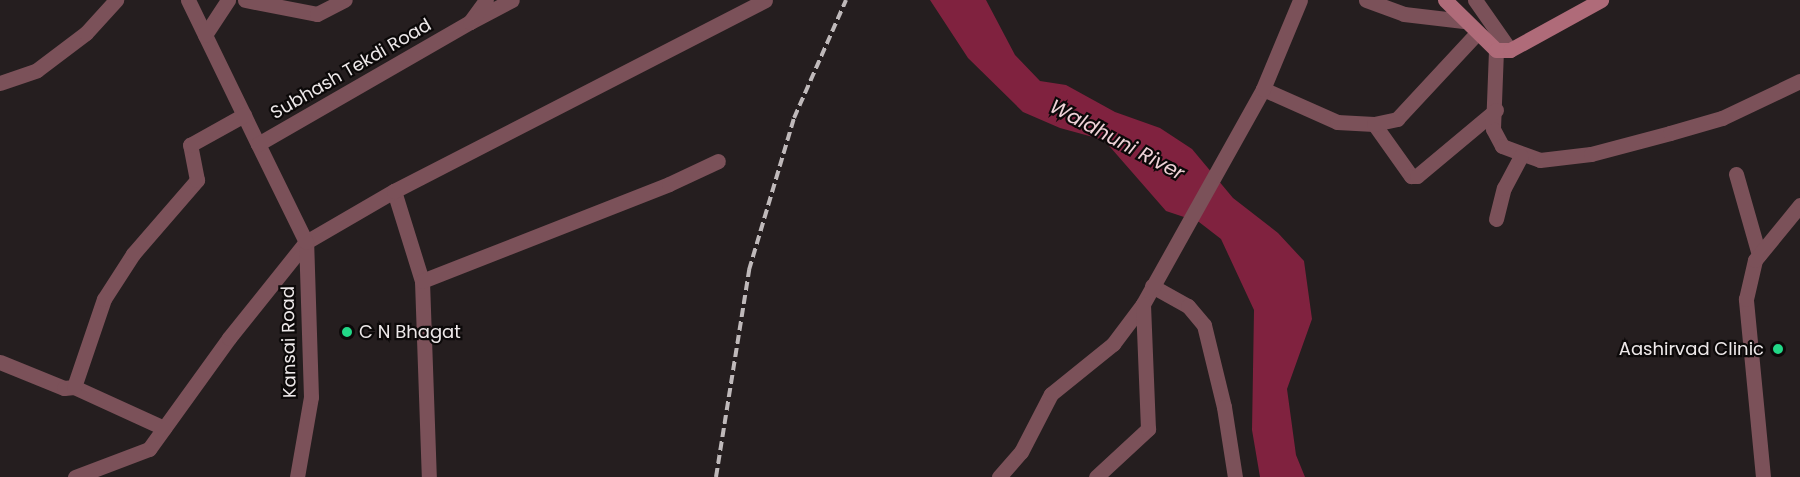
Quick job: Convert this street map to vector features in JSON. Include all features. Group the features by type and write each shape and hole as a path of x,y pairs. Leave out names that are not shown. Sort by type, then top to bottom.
{"main road":[{"path":"1445,0 1464,21 1503,50 1601,0"}],"street":[{"path":"0,83 37,70 86,33 116,0"},
{"path":"188,0 306,242"},
{"path":"206,35 228,0"},
{"path":"245,0 317,14 345,0"},
{"name":"Subhash Tekdi Road","path":"258,144 470,22 486,0"},
{"path":"470,22 512,0"},
{"path":"75,477 149,449 229,338 306,242 393,191 765,0"},
{"path":"999,477 1020,452 1050,394 1113,344 1143,304 1164,261 1227,159 1263,89 1300,0"},
{"path":"1366,0 1404,14 1464,21"},
{"path":"1475,0 1503,50 1493,129 1502,146 1521,156 1540,160 1591,154 1670,133 1722,117 1800,81"},
{"path":"1263,89 1337,122 1374,124 1397,119 1478,33"},
{"path":"1374,124 1408,173 1417,176 1496,110"},
{"path":"74,387 104,299 133,254 197,180 190,145 244,116"},
{"path":"1496,219 1504,188 1521,156"},
{"path":"422,281 669,184 718,161"},
{"path":"1736,174 1759,255"},
{"path":"393,191 422,281 429,477"},
{"path":"1763,477 1746,299 1750,274 1759,255 1800,205"},
{"name":"Kansai Road","path":"297,477 311,397 306,242"},
{"path":"1152,286 1188,306 1203,325 1224,407 1235,477"},
{"path":"1096,477 1148,429 1143,304"},
{"path":"1,360 64,388 74,387 164,428"}],"water":[{"name":"Waldhuni River","path":"930,0 986,0 1015,55 1040,81 1066,85 1115,112 1160,128 1192,149 1233,198 1278,233 1304,261 1312,319 1287,389 1296,455 1305,477 1260,477 1252,430 1254,310 1221,239 1199,222 1166,211 1104,140 1060,128 1023,112 968,58"}],"railway":[{"path":"716,477 749,270 794,118 846,0"}],"place":[{"name":"C N Bhagat","path":"347,332"},
{"name":"Aashirvad Clinic","path":"1778,349"}]}
